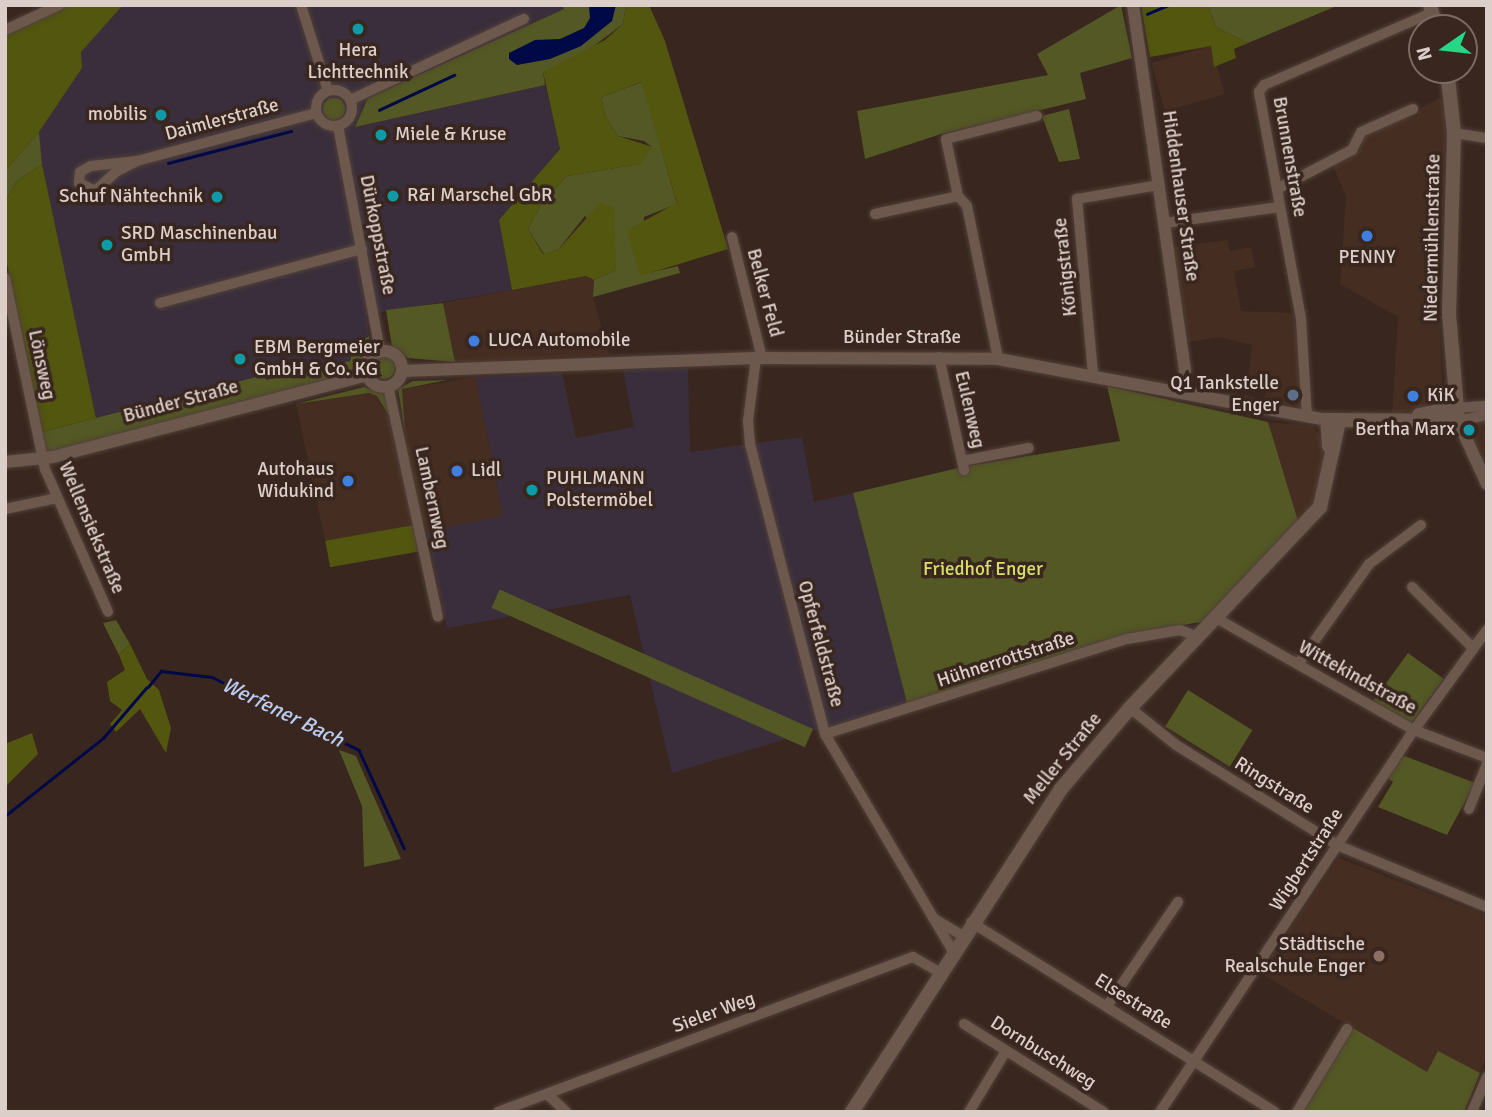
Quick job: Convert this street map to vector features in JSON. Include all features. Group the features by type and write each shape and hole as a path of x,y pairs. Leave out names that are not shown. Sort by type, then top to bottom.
{"main road":[{"name":"Niedermühlenstraße","path":"1449,84 1454,133 1449,314 1457,414"},
{"name":"Bünder Straße","path":"1333,420 1396,421 1457,414"},
{"name":"Meller Straße","path":"852,1112 971,922 1061,789 1130,708 1314,516 1326,492 1333,420"}],"street":[{"path":"5,30 59,5"},
{"path":"301,5 328,91"},
{"name":"Hiddenhauser Straße","path":"1133,5 1185,371 1181,391"},
{"name":"Brunnenstraße","path":"1307,417 1301,319 1259,103 1264,85 1431,9"},
{"path":"350,100 524,19"},
{"path":"328,91 338,91 350,100 351,116 338,126 327,125 316,113 320,97 328,91"},
{"path":"1277,189 1352,150 1361,132 1413,109"},
{"name":"Daimlerstraße","path":"137,161 117,170 94,191 79,183 80,172 91,166 137,161 316,113"},
{"path":"998,359 977,243 967,206 958,196 946,139 1037,116"},
{"name":"Dürkoppstraße","path":"338,126 380,351"},
{"path":"1454,133 1487,138"},
{"name":"Königstraße","path":"1093,374 1077,199 1159,185"},
{"path":"875,214 958,196"},
{"path":"1164,223 1280,207"},
{"name":"Belker Feld","path":"732,237 759,358"},
{"path":"160,303 362,249"},
{"name":"Lönsweg","path":"5,278 42,458"},
{"path":"380,351 396,356 402,371 388,386 378,386 367,375 370,357 380,351"},
{"name":"Eulenweg","path":"939,357 963,466 1029,448"},
{"name":"Bünder Straße","path":"402,371 759,358 998,359 1093,374 1333,420"},
{"name":"Opferfeldstraße","path":"759,358 750,444 825,734 953,951"},
{"name":"Bünder Straße","path":"5,461 42,458 367,375"},
{"name":"Lambernweg","path":"388,386 438,617"},
{"name":"Bünder Straße","path":"1457,414 1487,407"},
{"path":"1457,414 1487,484"},
{"name":"Bünder Straße","path":"1457,414 1487,415"},
{"name":"Wellensiekstraße","path":"42,458 108,612"},
{"path":"5,509 57,498"},
{"path":"1298,664 1369,564 1421,525"},
{"path":"1412,587 1472,647"},
{"name":"Wittekindstraße","path":"1216,618 1414,730 1487,758"},
{"name":"Hühnerrottstraße","path":"825,734 1127,639 1180,630 1198,637"},
{"name":"Wigbertstraße","path":"1160,1112 1414,730 1472,647 1487,631"},
{"name":"Ringstraße","path":"1130,708 1176,745 1337,845 1487,907"},
{"path":"1469,809 1487,764"},
{"path":"1107,1006 1178,902"},
{"name":"Opferfeldstraße","path":"931,916 962,936"},
{"name":"Elsestraße","path":"971,922 1275,1112"},
{"name":"Sieler Weg","path":"498,1112 913,957 939,972"},
{"name":"Dornbuschweg","path":"964,1024 1104,1112"},
{"path":"1297,1112 1347,1029"},
{"path":"969,1112 1006,1051"},
{"path":"1472,1112 1487,1077"},
{"path":"547,1094 566,1112"}],"shaded area":[{"path":"67,5 123,5 81,52 82,68 39,132 5,171 5,34"},
{"path":"123,5 562,5 564,9 368,98 355,127 545,85 560,149 499,220 512,290 366,315 369,336 354,347 350,361 265,380 263,375 96,418 42,164 39,132 82,68 81,52"},
{"path":"589,5 616,5 612,21 581,46 550,59 517,65 509,59 509,53 535,40 560,39 584,28 590,18"},
{"path":"626,5 649,5 665,41 728,249 640,276 627,230 677,203 641,82 601,97 606,118 618,136 653,147 640,164 567,176 544,199 528,229 543,254 558,250 601,202 614,208 616,270 594,280 586,276 512,290 499,220 560,149 543,72 605,40 623,24"},
{"path":"1141,5 1214,5 1209,10 1217,28 1248,43 1234,49 1236,58 1214,67 1211,46 1150,57"},
{"path":"1211,46 1225,94 1165,111 1151,63"},
{"path":"1442,97 1446,135 1439,310 1443,405 1392,415 1398,317 1340,284 1346,196 1333,166 1356,152 1366,133 1397,119 1417,117 1422,107"},
{"path":"42,164 96,418 41,432 5,254 5,231 6,200 16,182"},
{"path":"1228,240 1230,251 1251,247 1255,267 1234,271 1241,311 1294,313 1303,407 1264,399 1268,381 1248,377 1252,345 1219,337 1189,342 1173,247"},
{"path":"586,276 594,280 593,297 609,354 455,362 443,303"},
{"path":"688,368 690,452 802,437 814,502 853,493 907,703 672,773 630,595 447,628 427,531 503,516 476,377 562,373 576,438 634,427 623,370"},
{"path":"476,377 503,516 427,531 425,523 326,545 296,404 369,393 377,396 390,421 405,432 402,389"},
{"path":"1487,419 1487,471 1468,433 1475,423"},
{"path":"1268,422 1313,426 1320,437 1324,453 1321,477 1315,500 1299,524"},
{"path":"414,525 419,552 330,567 325,541"},
{"path":"130,644 147,679 159,690 171,728 166,753 140,709 116,732 110,724 122,710 110,701 107,682 125,670 119,655"},
{"path":"32,733 38,754 5,787 5,744"},
{"name":"Städtische Realschule Enger","path":"1339,858 1487,916 1487,1055 1480,1073 1438,1051 1427,1072 1260,973"}],"green space":[{"path":"562,5 626,5 623,24 578,58 543,72 545,85 355,127 368,98 564,9"},
{"path":"1121,5 1132,58 1080,73 1086,99 941,134 865,159 857,111 1048,75 1037,54"},
{"path":"1214,5 1339,5 1248,43 1217,28 1209,10"},
{"path":"642,82 677,204 644,217 640,275 678,266 680,273 593,297 594,280 616,270 614,247 585,216 558,250 544,254 528,229 544,199 567,176 639,164 652,147 644,141 618,136 606,118 601,97"},
{"path":"334,98 342,101 345,109 342,117 334,120 326,117 323,109 326,101"},
{"path":"1069,109 1080,159 1059,162 1042,116"},
{"path":"39,132 42,164 16,182 6,200 5,231 5,171"},
{"path":"443,303 455,362 408,358 392,346 386,310"},
{"path":"369,336 370,346 359,365 346,374 49,453 45,450 41,432 264,375 266,380 350,361 354,346"},
{"path":"384,357 392,360 395,368 392,376 384,379 376,376 373,368 376,360"},
{"path":"447,380 402,389 405,432 398,389 413,381"},
{"name":"Friedhof Enger","path":"1107,386 1268,422 1299,524 1205,621 1129,635 907,703 853,493 962,467 1120,441"},
{"path":"364,387 385,395 392,421 377,396 369,393 296,404"},
{"path":"500,589 813,729 805,747 492,608"},
{"path":"116,620 130,644 119,655 103,623"},
{"path":"1408,653 1444,679 1409,727 1373,701"},
{"path":"1188,690 1252,730 1230,767 1165,726"},
{"path":"339,750 356,756 401,859 364,867 362,806"},
{"path":"1402,755 1475,783 1447,835 1378,807 1393,782 1388,778"},
{"path":"1353,1028 1427,1072 1438,1051 1480,1073 1464,1112 1303,1112"}],"waterway":[{"path":"1147,14 1168,5"},
{"path":"379,110 454,75"},
{"path":"168,163 291,131"},
{"name":"Werfener Bach","path":"148,687 161,671 212,677 359,750 404,848"},
{"name":"Werfener Bach","path":"5,816 103,738 146,688"}],"place":[{"name":"Hera Lichttechnik","path":"358,29"},
{"name":"mobilis","path":"161,115"},
{"name":"Miele & Kruse","path":"381,135"},
{"name":"R&I Marschel GbR","path":"393,196"},
{"name":"Schuf Nähtechnik","path":"217,197"},
{"name":"PENNY","path":"1367,236"},
{"name":"SRD Maschinenbau GmbH","path":"107,245"},
{"name":"LUCA Automobile","path":"474,341"},
{"name":"EBM Bergmeier GmbH & Co. KG","path":"240,359"},
{"name":"Q1 Tankstelle Enger","path":"1293,395"},
{"name":"KiK","path":"1413,396"},
{"name":"Bertha Marx","path":"1469,430"},
{"name":"Lidl","path":"457,471"},
{"name":"Autohaus Widukind","path":"348,481"},
{"name":"PUHLMANN Polstermöbel","path":"532,490"},
{"name":"Städtische Realschule Enger","path":"1379,956"}]}
